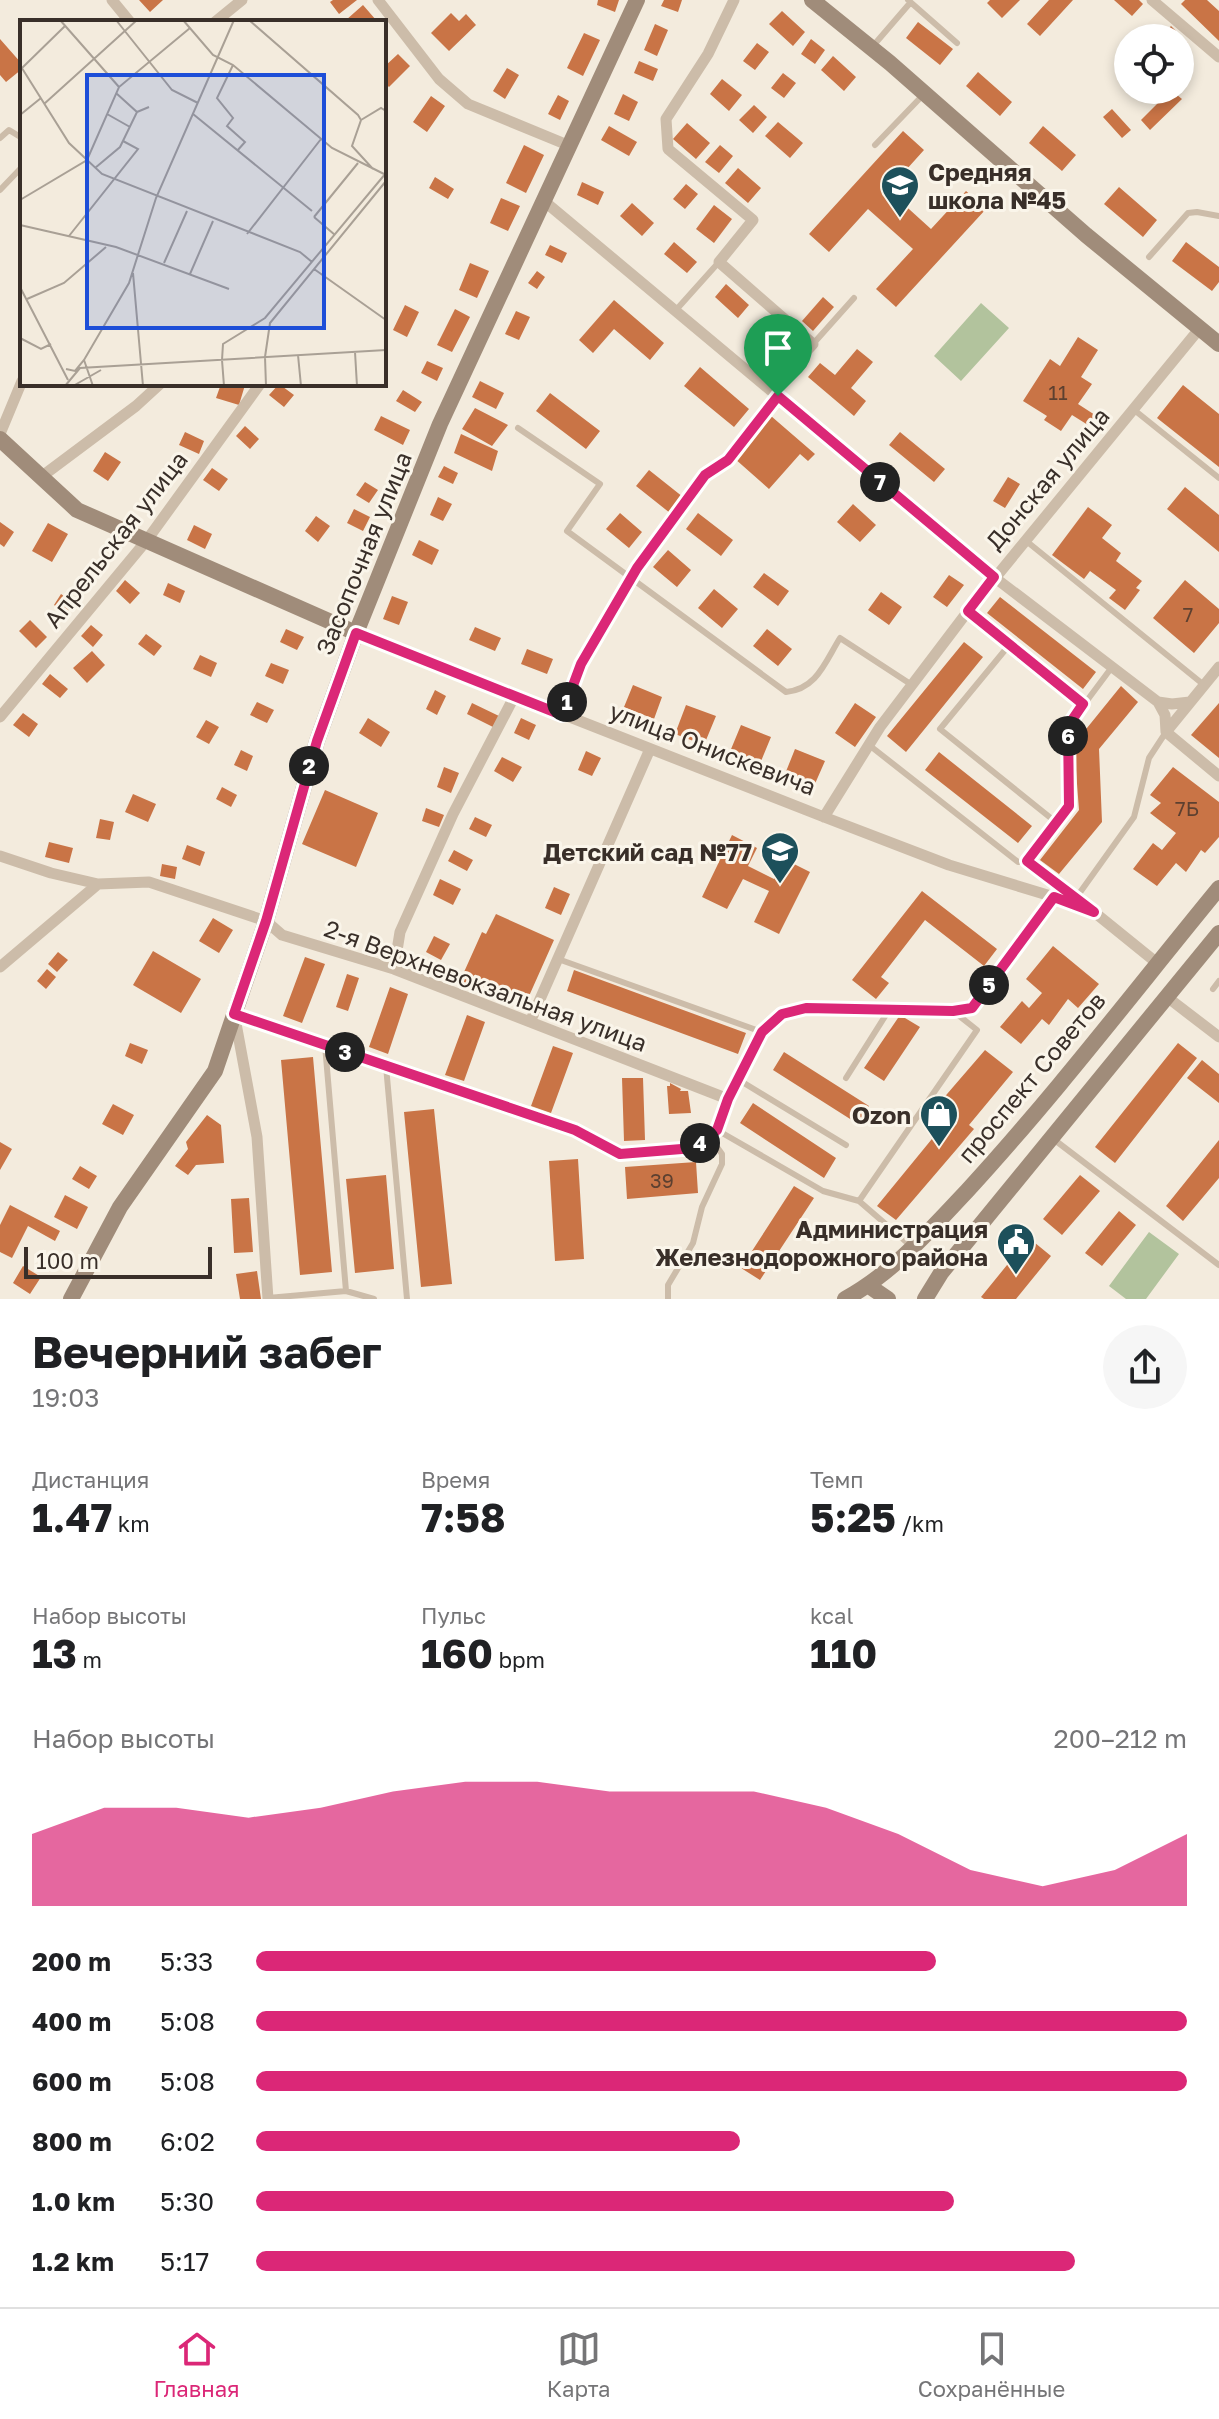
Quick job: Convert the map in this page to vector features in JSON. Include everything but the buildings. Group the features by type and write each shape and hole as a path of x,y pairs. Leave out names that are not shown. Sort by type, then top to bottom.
{"street":[{"path":"112,0 128,20"},
{"path":"217,20 242,0"},
{"path":"378,0 439,79 468,104 570,146"},
{"name":"Засопочная улица","path":"71,1299 120,1207 215,1071 266,921 317,741 356,633 440,424 637,0"},
{"path":"734,0 708,54 666,119 668,149 753,220 719,262 813,344 774,393"},
{"path":"812,0 1086,235 1219,344"},
{"path":"1152,0 1219,57"},
{"path":"544,201 994,577 1158,702 1165,715 1166,732 1219,776"},
{"name":"Донская улица","path":"824,817 869,745 994,577 1200,328"},
{"path":"0,436 20,386"},
{"path":"41,477 158,386"},
{"name":"Апрельская улица","path":"0,717 147,540 259,386"},
{"name":"улица Онискевича","path":"0,436 77,510 356,633 514,697 949,865 1094,912 1157,963"},
{"path":"1166,732 1219,667"},
{"path":"394,969 400,932 453,814 514,697"},
{"path":"1158,702 1190,702"},
{"path":"530,1022 650,749"},
{"name":"2-я Верхневокзальная улица","path":"0,856 98,884 149,882 266,921 282,935 394,969 728,1099"},
{"path":"0,967 98,884"},
{"name":"проспект Советов","path":"845,1299 869,1286 913,1249 1001,1154 1219,888"},
{"path":"925,1299 941,1273 1219,933"},
{"path":"1167,997 1219,1037"},
{"path":"234,1014 257,1137 268,1299"},
{"path":"869,1286 888,1299"}],"lane":[{"path":"871,48 909,1 957,43"},
{"path":"875,145 924,94"},
{"path":"0,138 9,130 20,137"},
{"path":"0,190 20,169"},
{"path":"1149,257 1188,213 1219,216"},
{"path":"676,310 719,262"},
{"path":"813,344 854,298"},
{"path":"562,715 581,664 637,568 705,475 728,460 774,393"},
{"path":"1133,409 1219,478"},
{"path":"518,428 600,484 567,531 786,692 797,691 813,682 840,638 912,685"},
{"path":"1025,540 1204,685"},
{"path":"968,611 1083,704"},
{"path":"1010,644 940,729 1057,823"},
{"path":"1027,861 1069,806 1068,726 1112,667"},
{"path":"1076,898 1134,817 1149,758 1166,732"},
{"path":"869,745 1018,862 1027,861 1094,912"},
{"path":"234,1014 575,1130 620,1154 694,1148 717,1130 728,1099 762,1032 782,1014 806,1008 953,1011 972,1008 1054,897"},
{"path":"557,959 762,1032"},
{"path":"1213,989 1219,981"},
{"path":"846,1078 889,1010"},
{"path":"859,1201 977,1030 953,1011"},
{"path":"325,1045 346,1291"},
{"path":"386,1066 407,1299"},
{"path":"739,1080 846,1145"},
{"path":"717,1130 823,1191 859,1201 913,1249"},
{"path":"668,1299 668,1285 693,1243 702,1207 722,1164 722,1154 709,1136"},
{"path":"1052,1138 1219,1265"},
{"path":"268,1299 346,1291 374,1299"}],"green space":[{"path":"981,303 1009,328 961,381 934,356"},
{"path":"1149,1232 1179,1254 1146,1299 1126,1299 1109,1286"}],"place":[{"name":"Средняя школа №45","path":"900,219"},
{"name":"Детский сад №77","path":"780,885"},
{"name":"Ozon","path":"939,1148"},
{"name":"Администрация Железнодорожного района","path":"1016,1276"}],"route":[{"path":"778,396 994,577 968,611 1083,704 1068,726 1069,806 1027,861 1094,912 1054,897 972,1008 953,1011 806,1008 782,1014 762,1032 728,1099 717,1130 694,1148 620,1154 575,1130 234,1014 266,921 317,741 356,633 562,715 581,664 637,568 705,475 728,460 778,396"}]}
